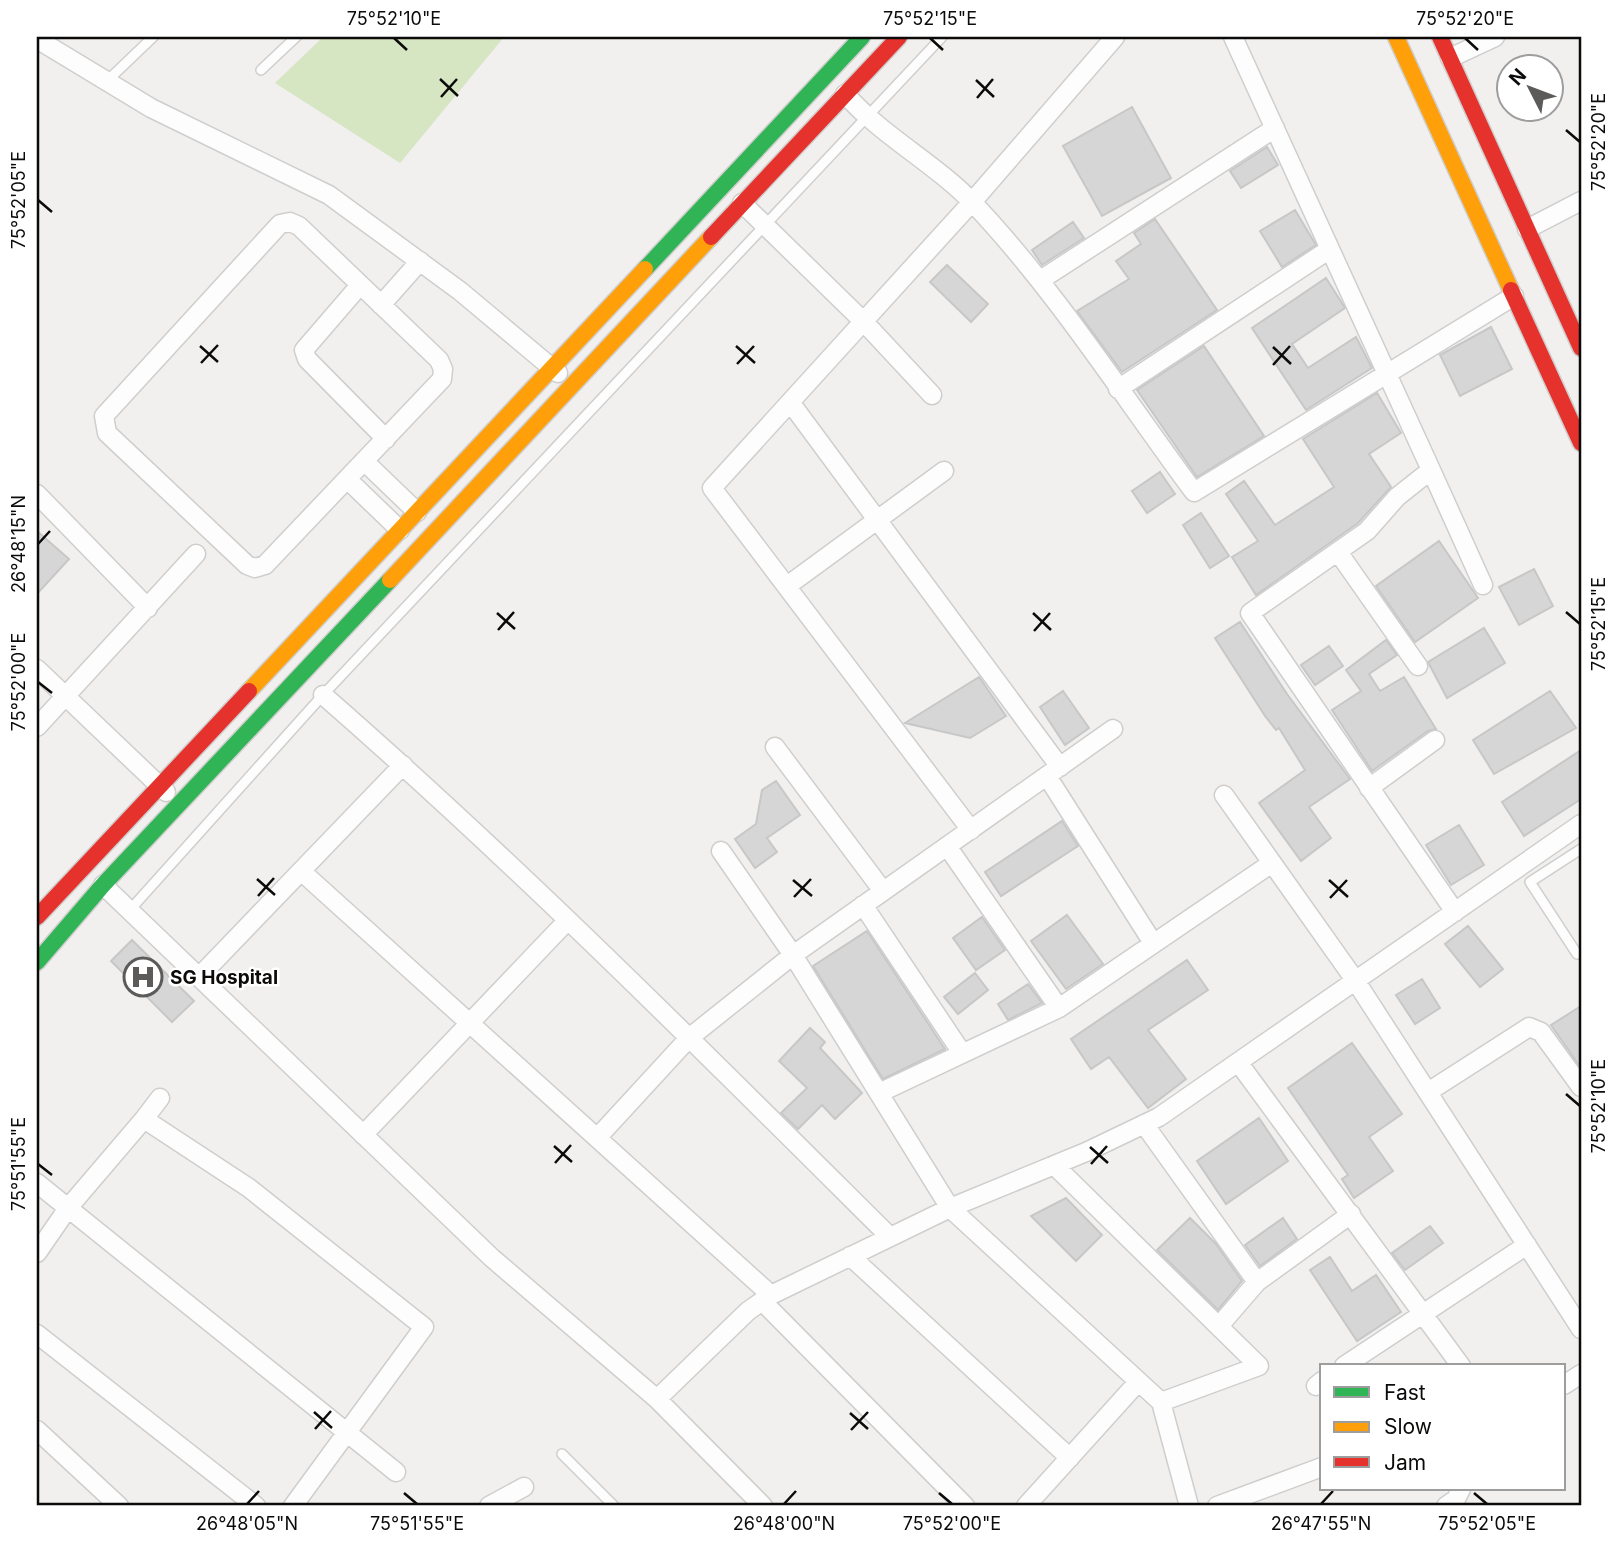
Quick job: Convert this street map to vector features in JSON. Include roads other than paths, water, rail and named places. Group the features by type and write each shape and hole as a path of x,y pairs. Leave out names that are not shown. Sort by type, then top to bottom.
{"street":[{"path":"37,917 862,37"},
{"path":"37,962 103,885 899,37"},
{"path":"971,830 712,488 972,202 1115,37"},
{"path":"1233,37 1483,585"},
{"path":"1396,37 1581,443"},
{"path":"1440,37 1581,348"},
{"path":"1450,58 1495,37"},
{"path":"37,39 151,108 329,195 420,261 553,367 569,386"},
{"path":"845,93 865,117 972,202 1042,279 1194,492 1514,296"},
{"path":"1042,279 1275,128"},
{"path":"1498,261 1581,201"},
{"path":"741,203 863,321 932,395"},
{"path":"290,222 299,226 360,285 439,360 443,369 442,379 265,565 255,568 247,565 107,433 104,416 280,224 290,222"},
{"path":"1118,389 1330,249"},
{"path":"381,304 420,261"},
{"path":"360,285 308,344 305,355 386,439"},
{"path":"790,402 1054,772 1153,943"},
{"path":"365,462 417,512"},
{"path":"1431,470 1397,497 1367,531 1250,613 1455,912"},
{"path":"787,586 944,471"},
{"path":"348,480 400,530"},
{"path":"37,494 148,608"},
{"path":"1338,552 1418,666"},
{"path":"37,727 196,554"},
{"path":"37,668 178,805"},
{"path":"323,695 404,765 690,1038 890,1237"},
{"path":"597,1138 690,1038 793,955 1113,729"},
{"path":"1369,788 1435,740"},
{"path":"775,747 883,891"},
{"path":"199,977 404,765"},
{"path":"1224,795 1355,980 1581,1329"},
{"path":"657,1399 747,1311 766,1298 950,1208 1144,1124 1581,824"},
{"path":"947,846 1059,1008"},
{"path":"721,851 793,955 950,1208 1161,1402 1189,1506"},
{"path":"879,1093 1059,1008 1272,863"},
{"path":"302,871 597,1138 766,1298 965,1506"},
{"path":"103,885 492,1258 657,1399 763,1506"},
{"path":"863,905 962,1054"},
{"path":"363,1135 566,921"},
{"path":"1428,1092 1529,1027 1541,1032 1581,1087"},
{"path":"1238,1062 1460,1364"},
{"path":"37,1254 68,1208 160,1098"},
{"path":"144,1119 249,1188 424,1327 293,1506"},
{"path":"1144,1124 1257,1282"},
{"path":"1054,1165 1259,1366 1161,1402"},
{"path":"37,1182 396,1472"},
{"path":"1219,1326 1257,1282 1351,1214"},
{"path":"1347,1364 1527,1245"},
{"path":"850,1256 1070,1458"},
{"path":"37,1334 256,1506"},
{"path":"1566,1384 1581,1374"},
{"path":"1026,1506 1138,1382"},
{"path":"37,1430 119,1506"},
{"path":"1217,1506 1320,1468"},
{"path":"489,1506 513,1490 524,1487"},
{"path":"1446,1506 1456,1499 1460,1490"}],"lane":[{"path":"107,81 153,37"},
{"path":"261,70 296,37"},
{"path":"129,911 323,695 763,224 942,37"},
{"path":"1530,882 1581,849"},
{"path":"1519,867 1577,954"},
{"path":"562,1454 614,1506"}],"place":[{"name":"SG Hospital","path":"143,977"}]}
